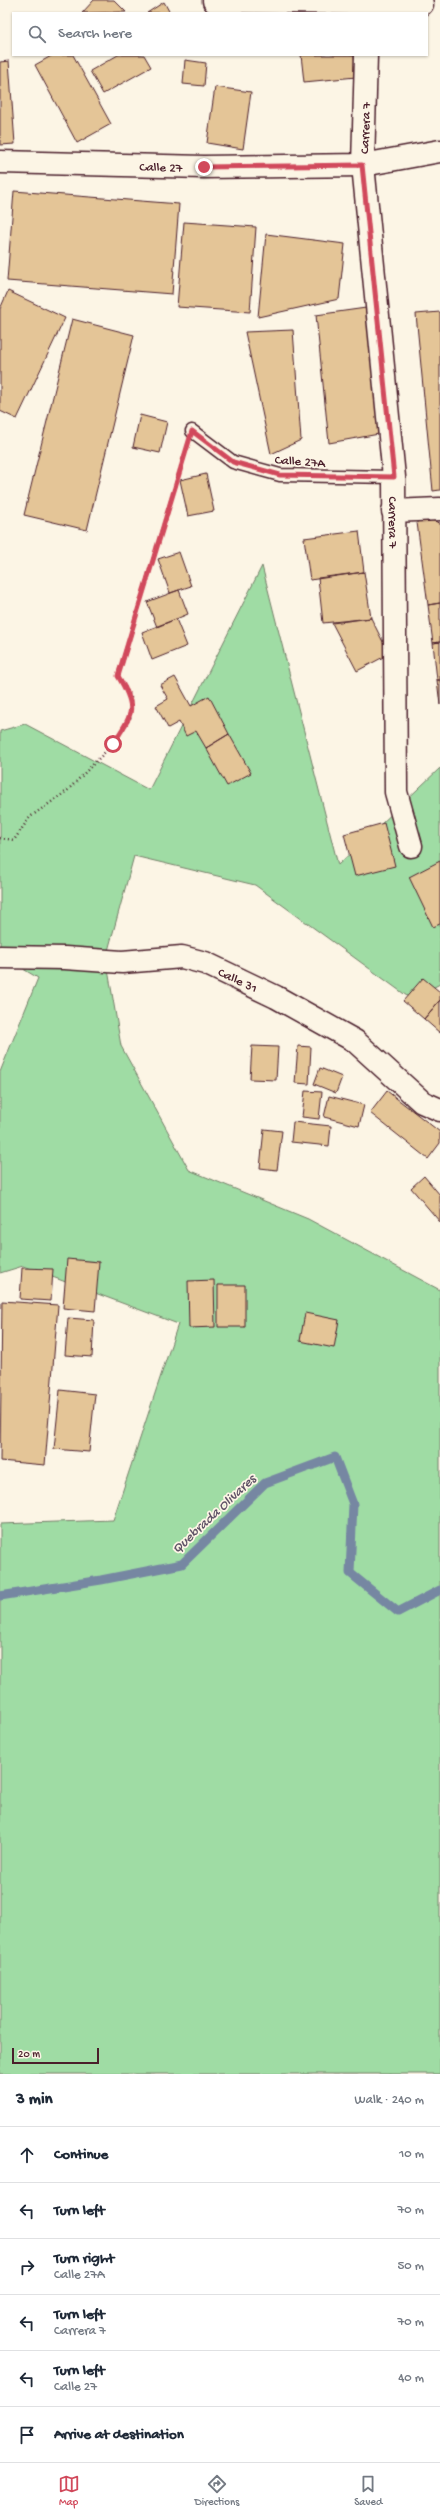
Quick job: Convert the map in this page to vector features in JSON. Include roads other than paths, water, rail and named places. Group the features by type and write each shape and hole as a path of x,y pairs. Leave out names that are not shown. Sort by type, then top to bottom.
{"street":[{"path":"214,1 367,8 422,4"},
{"name":"Carrera 7","path":"366,56 362,165 394,477 396,792 411,846"},
{"name":"Calle 27","path":"0,162 204,167 362,165 440,152"},
{"path":"394,512 440,509"},
{"name":"Calle 31","path":"0,957 122,962 182,957 205,963 276,997 355,1041 422,1102 440,1110"}],"lane":[{"name":"Calle 27A","path":"192,431 233,462 280,475 394,477"}],"waterway":[{"name":"Quebrada Olivares","path":"0,1596 101,1580 182,1564 265,1483 335,1457 353,1504 350,1573 398,1612 440,1590"}]}
